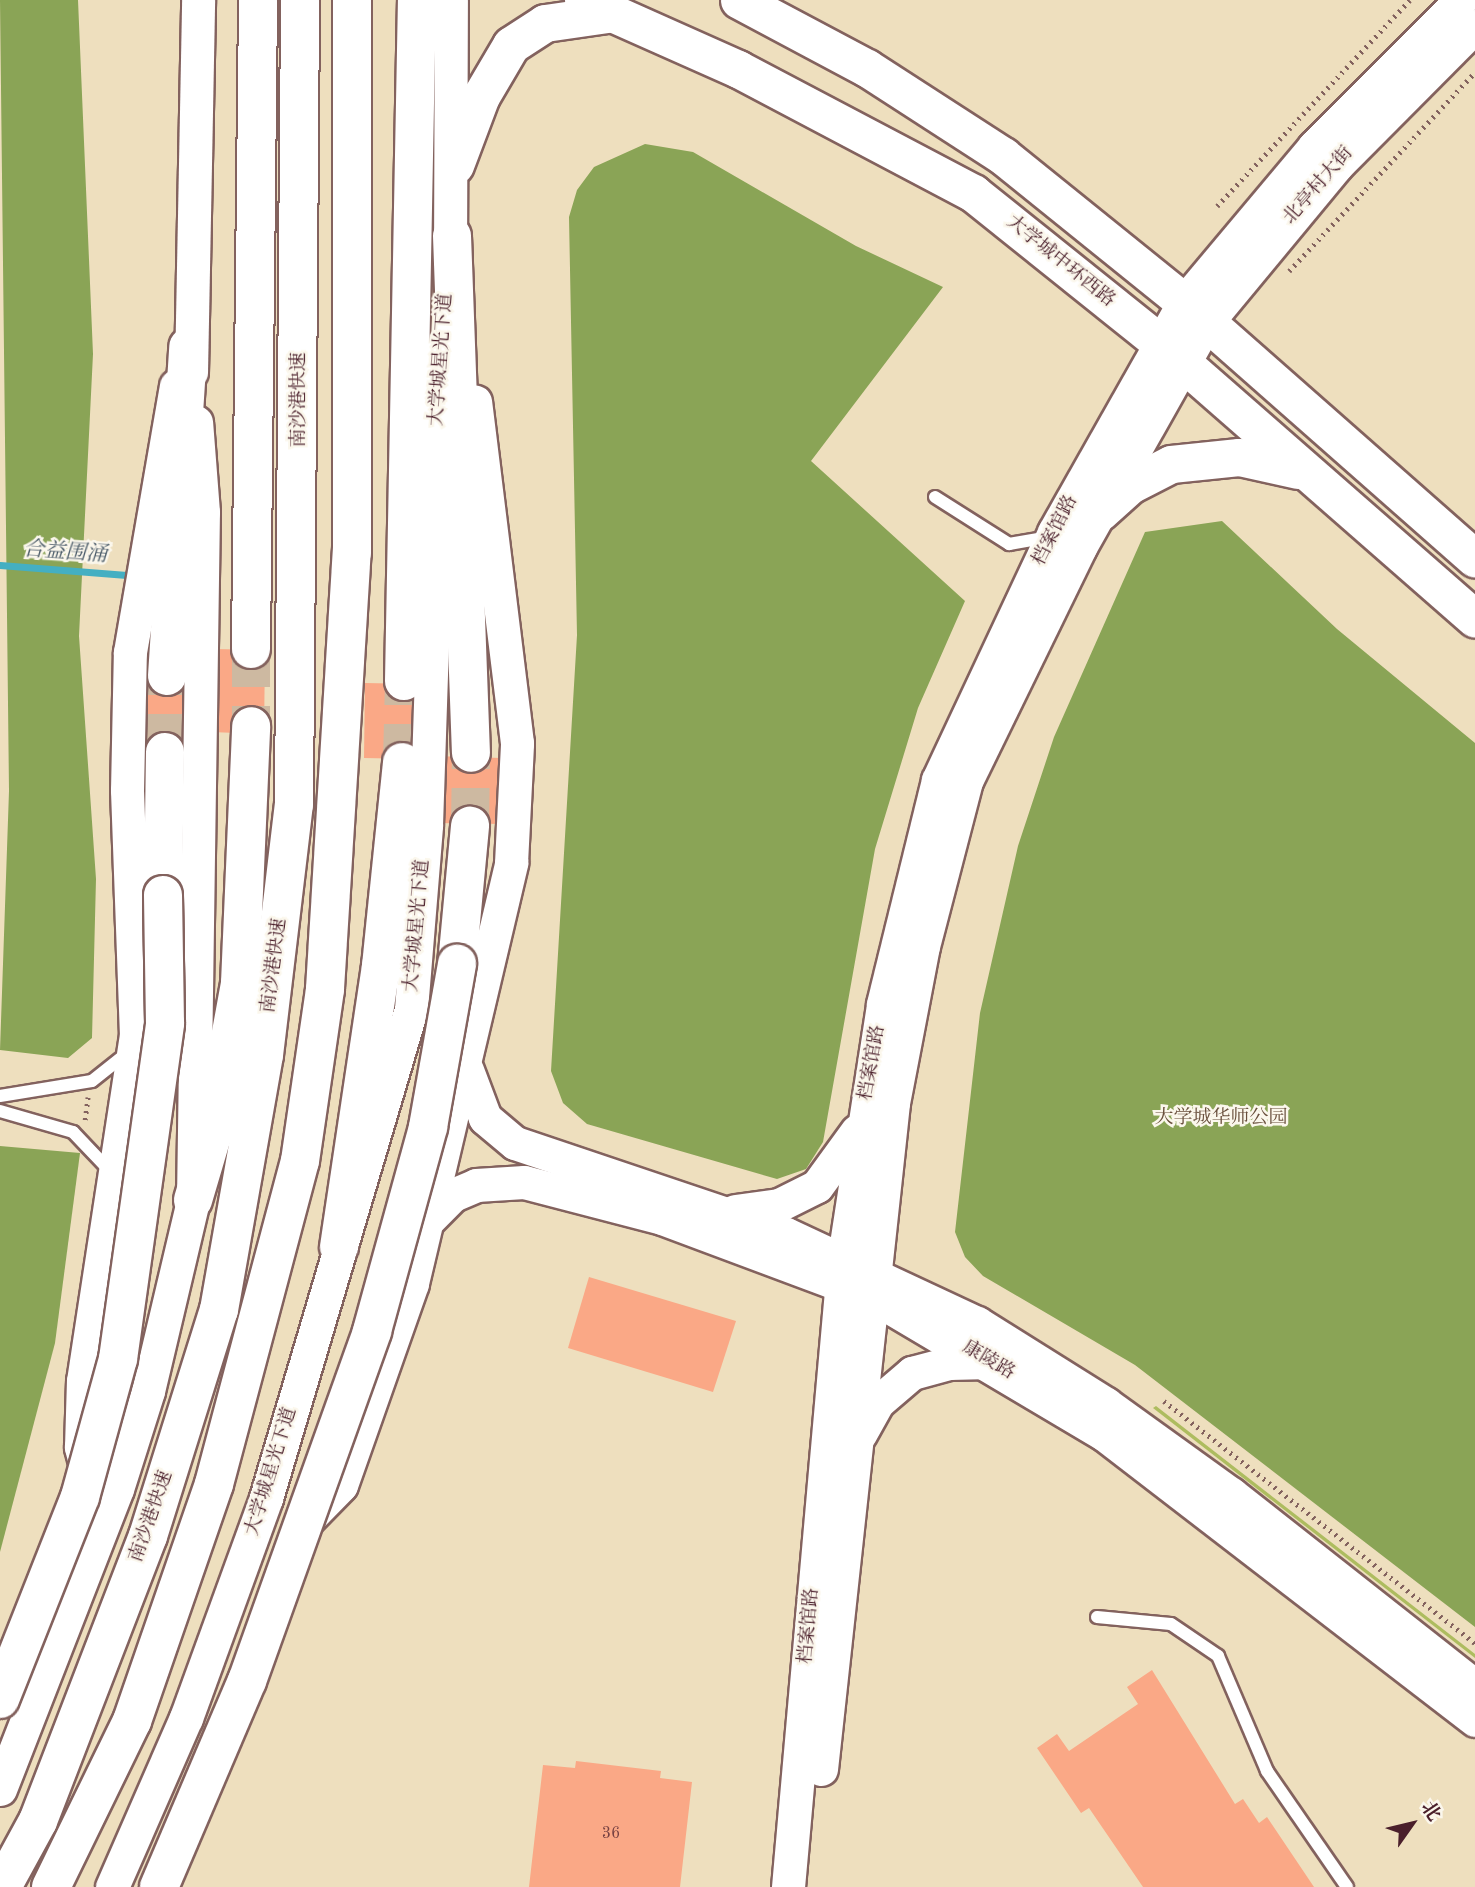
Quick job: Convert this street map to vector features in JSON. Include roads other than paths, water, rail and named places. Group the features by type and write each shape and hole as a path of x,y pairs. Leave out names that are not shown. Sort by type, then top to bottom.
{"highway":[{"path":"251,649 258,0"},
{"name":"南沙港快速","path":"2,1887 38,1821 148,1536 219,1310 264,1055 294,805 300,0"},
{"path":"51,1887 132,1721 215,1484 300,1161 326,976 351,566 352,0"},
{"path":"404,681 407,410 417,0"},
{"path":"452,236 471,753"},
{"path":"167,676 188,347"},
{"path":"193,1200 212,1136 240,983 251,726"},
{"path":"0,1699 80,1497 118,1359 165,1023 165,752"},
{"path":"339,1247 383,953 402,762"},
{"path":"159,1887 247,1681 372,1331 422,1152 457,964 470,826"}],"main road":[{"path":"0,1788 104,1524 148,1391 193,1200 203,512 188,347 198,0"},
{"name":"大学城星光下道","path":"113,1887 231,1598 339,1247 386,1107 419,950 437,421 455,165 451,0"},
{"path":"739,0 954,123 1195,312 1475,559"},
{"name":"北亭村大街","path":"1171,352 1195,312 1321,139 1461,0"},
{"path":"455,165 481,96 511,45 544,23 598,6"},
{"name":"大学城中环西路","path":"598,6 738,69 973,193 1171,352 1302,471 1475,619"},
{"name":"北亭村大街","path":"1195,312 1475,26"},
{"path":"231,1598 341,1485 430,1218 511,863 517,743 452,236"},
{"path":"104,1524 81,1447 80,1419 117,1192 136,1035 127,790 129,663 166,415 188,347"},
{"name":"档案馆路","path":"788,1887 858,1277 904,1037 965,781 1100,512 1171,352"},
{"name":"档案馆路","path":"811,1887 856,1442 864,1116 883,1004 938,780 1052,536 1171,352"},
{"path":"1100,512 1150,473 1193,460 1239,457 1302,471"},
{"name":"康陵路","path":"466,1067 485,1118 515,1143 727,1212 858,1277 1163,1476 1475,1720"},
{"path":"727,1212 779,1205 817,1186 834,1169 864,1116"},
{"name":"康陵路","path":"430,1218 453,1195 476,1185 524,1182 662,1218 858,1277 977,1323 1106,1404 1475,1686"},
{"path":"856,1442 878,1402 912,1373 940,1364 990,1362"}],"lane":[{"path":"935,497 1009,544 1052,536"},
{"path":"0,1096 92,1081 120,1060 136,1035"},
{"path":"0,1111 60,1126 87,1141 117,1192"},
{"path":"1097,1617 1171,1624 1218,1656 1267,1770 1347,1887"}],"waterway":[{"name":"合益围涌","path":"0,565 127,575"}],"tunnel":[{"path":"251,649 251,726"},
{"path":"165,752 167,676"},
{"path":"402,762 404,681"},
{"path":"470,826 471,753"}],"park label":[{"name":"大学城华师公园","path":"1221,1119"}]}
